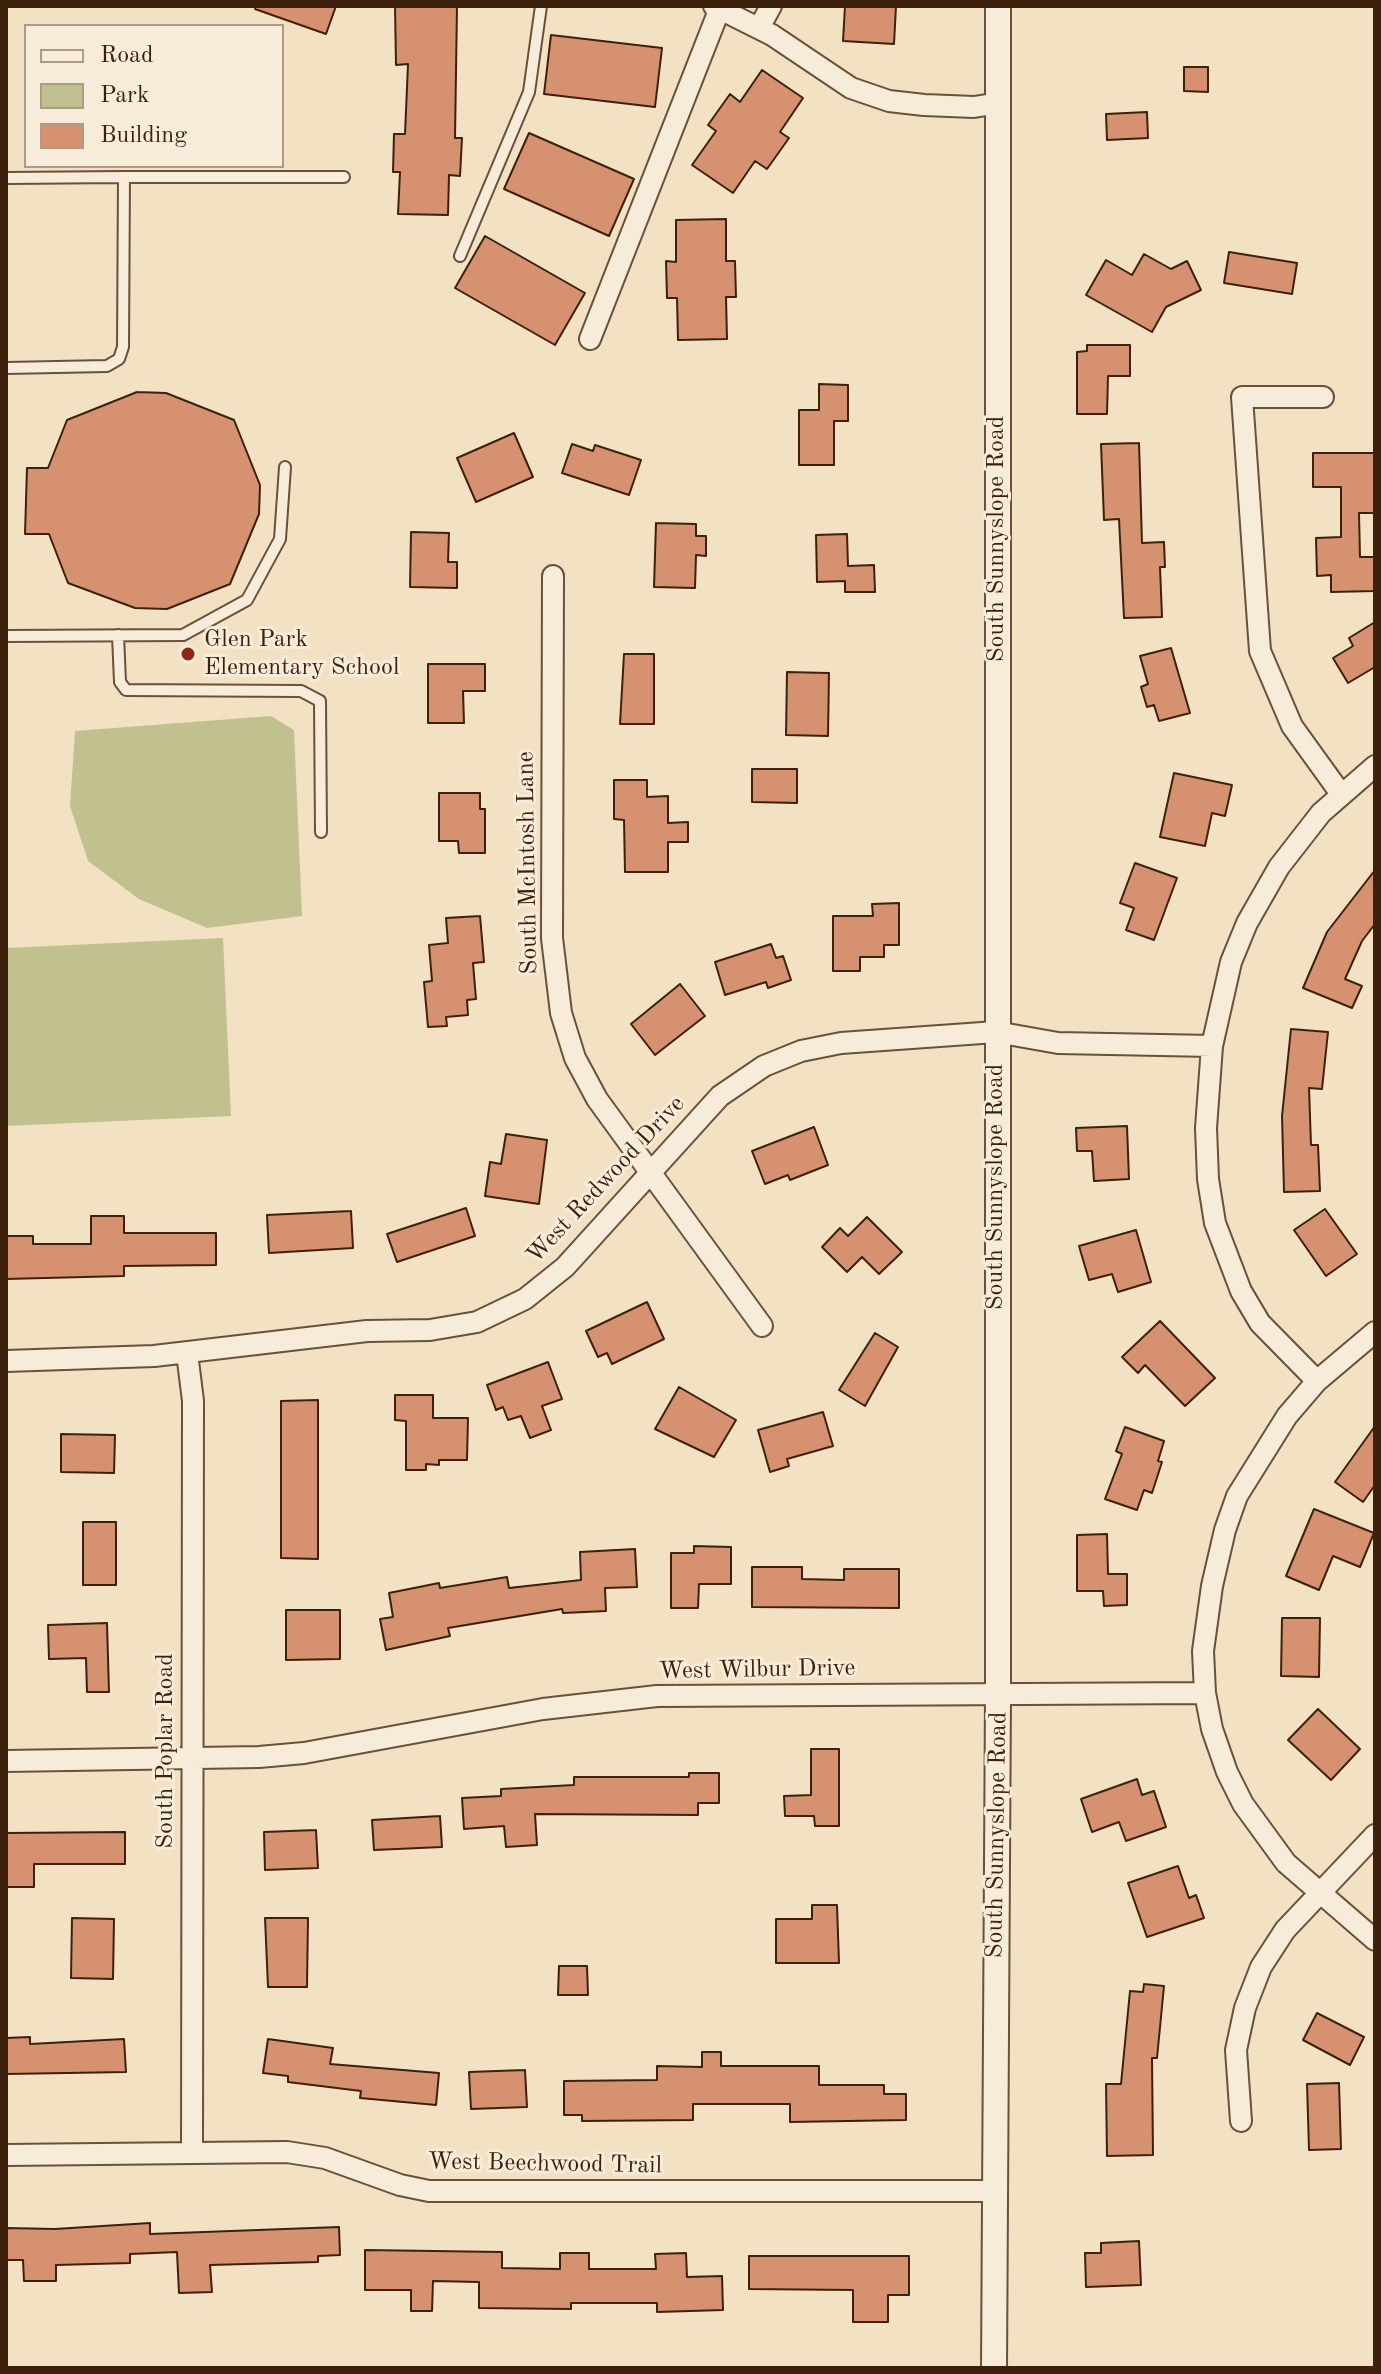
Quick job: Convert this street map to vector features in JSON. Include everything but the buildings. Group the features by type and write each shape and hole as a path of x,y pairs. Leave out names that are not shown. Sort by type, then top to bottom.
{"street":[{"path":"759,28 771,6"},
{"name":"South Sunnyslope Road","path":"994,2368 998,1695 998,6"},
{"path":"590,339 717,7 759,28 851,88 889,101 974,107 999,103"},
{"path":"1323,397 1242,397 1260,651 1292,726 1341,794"},
{"name":"South McIntosh Lane","path":"553,576 554,978 575,1058 597,1099 762,1326"},
{"path":"1317,1381 1260,1323 1231,1268 1215,1223 1208,1179 1206,1128 1212,1046 1228,975 1247,923 1279,867 1321,813 1375,766"},
{"name":"West Redwood Drive","path":"6,1361 187,1353 367,1331 430,1330 477,1322 541,1288 565,1267 720,1096 764,1066 801,1051 841,1043 996,1032 1058,1043 1212,1046"},
{"path":"1375,1332 1317,1381 1263,1449 1237,1496 1225,1530 1212,1586 1203,1651 1205,1693 1212,1729 1227,1772 1243,1804 1286,1863 1318,1894 1375,1940"},
{"name":"South Poplar Road","path":"187,1353 193,1401 192,2150"},
{"name":"West Wilbur Drive","path":"6,1761 192,1759 304,1753 543,1709 657,1696 1205,1693"},
{"path":"1241,2121 1236,2050 1245,2008 1261,1967 1285,1930 1375,1835"},
{"name":"West Beechwood Trail","path":"6,2155 192,2150 287,2152 325,2158 400,2185 429,2191 993,2191"}],"lane":[{"path":"460,256 529,92 541,6"},
{"path":"6,368 107,366 119,359 123,347 124,177"},
{"path":"6,178 344,177"},
{"path":"6,636 183,635 247,600 280,539 285,467"},
{"path":"118,635 120,682 126,690 301,691 320,701 321,832"}],"green space":[{"path":"271,716 294,730 302,916 207,928 139,899 88,861 70,806 75,731"},
{"path":"223,938 231,1116 6,1126 6,948"}],"place":[{"name":"Glen Park Elementary School","path":"188,654"}]}
